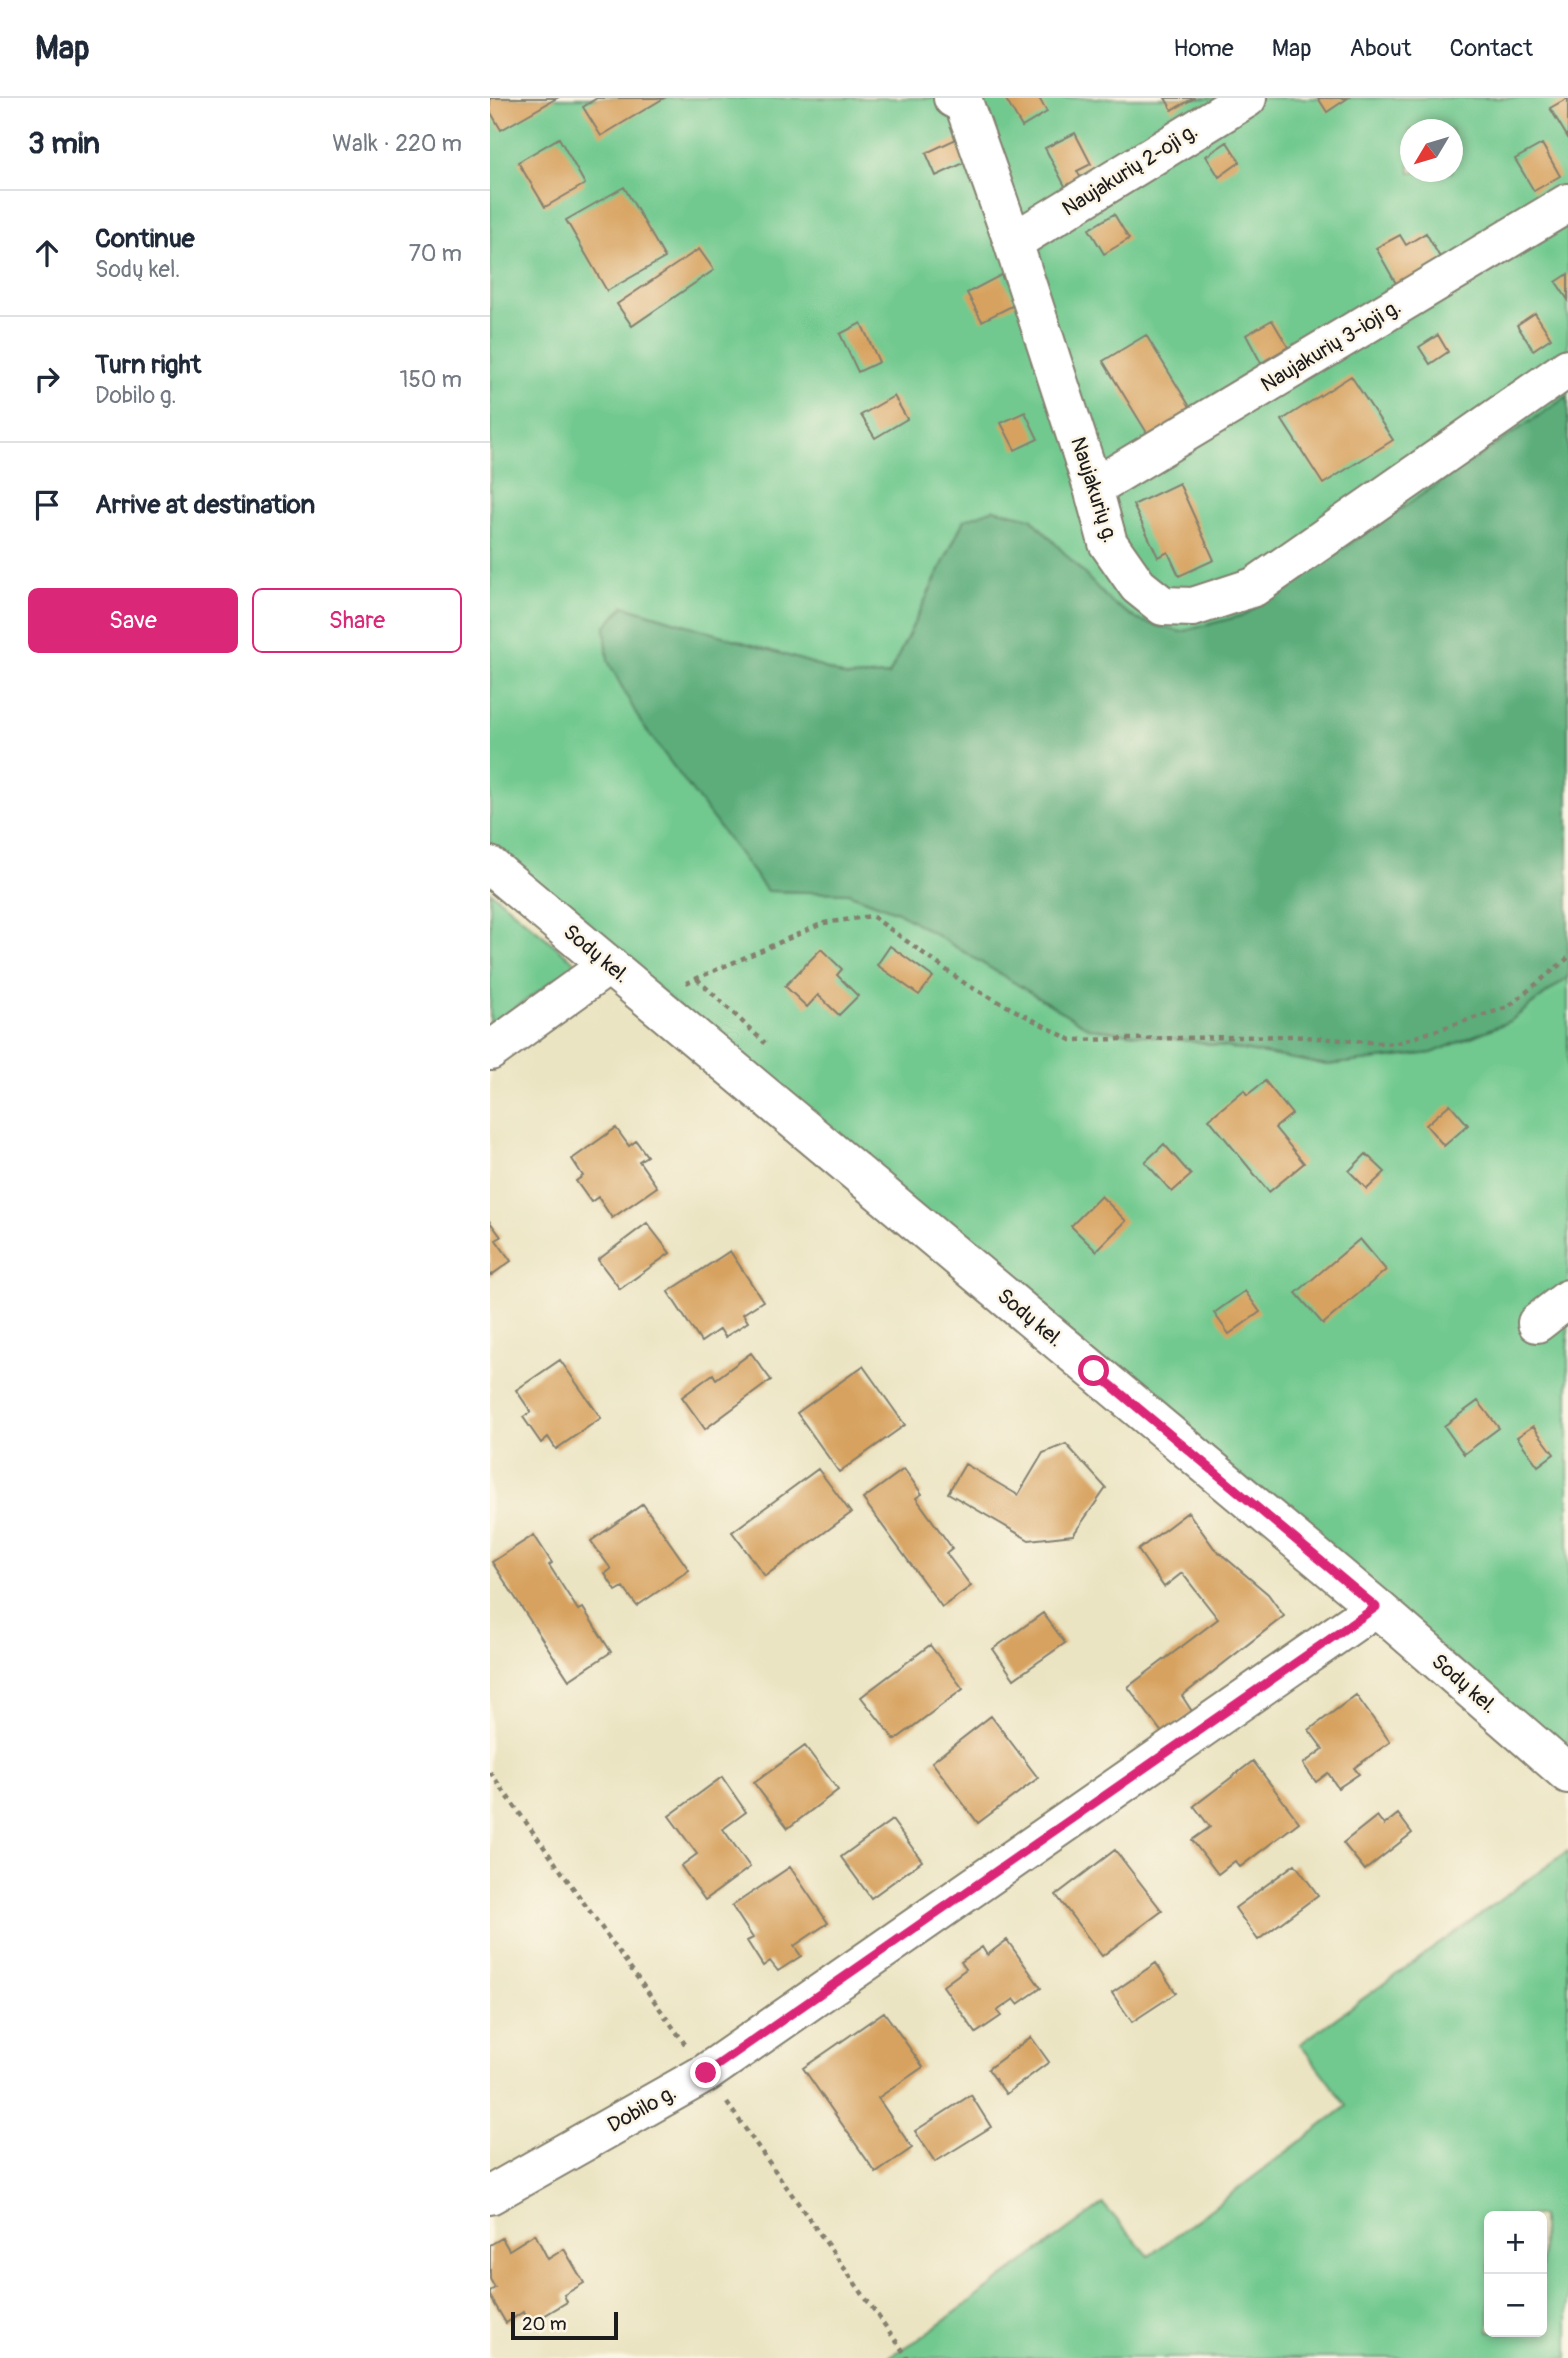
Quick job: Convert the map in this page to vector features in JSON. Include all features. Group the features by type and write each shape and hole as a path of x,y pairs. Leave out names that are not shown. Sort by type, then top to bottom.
{"street":[{"name":"Naujakurių 2-oji g.","path":"1013,243 1247,98"},
{"name":"Naujakurių g.","path":"962,100 1013,243 1093,488 1108,543 1138,586 1163,606 1192,607 1254,587 1568,368"},
{"name":"Naujakurių 3-ioji g.","path":"1093,488 1568,203"},
{"name":"Sodų kel.","path":"490,866 1376,1607 1568,1774"},
{"path":"490,1051 609,965"},
{"path":"1537,1323 1568,1298"},
{"name":"Dobilo g.","path":"490,2195 706,2073 1376,1607"}],"path":[{"path":"650,999 824,923 872,916 967,985 1071,1040 1292,1036 1394,1044 1508,1007 1568,958"}],"green space":[{"path":"490,98 1568,98 1568,396 1244,615 1181,632 1138,620 1111,602 964,520 889,675 847,677 808,662 624,606 767,891 848,893 898,912 1089,1028 1197,1042 1327,1065 1432,1053 1510,1021 1568,977 1568,1755 490,848"},
{"path":"1568,396 1568,977 1510,1021 1432,1053 1327,1065 1197,1042 1089,1028 898,912 848,893 767,891 641,723 608,661 605,627 624,606 808,662 847,677 889,675 964,520 994,509 1031,518 1111,602 1138,620 1181,632 1244,615"},
{"path":"490,891 577,964 490,1026"},
{"path":"1568,1851 1568,2358 887,2358 919,2339 1103,2204 1149,2256 1347,2106 1300,2044"}],"building":[{"path":"490,98 557,98 501,130 490,111"},
{"path":"597,98 664,98 601,136 583,107"},
{"path":"1005,98 1039,98 1047,112 1022,127"},
{"path":"1165,98 1195,98 1172,110"},
{"path":"1318,98 1348,98 1327,112"},
{"path":"1568,98 1568,138 1550,108"},
{"path":"1075,133 1091,164 1077,171 1083,182 1067,190 1045,148"},
{"path":"559,138 585,184 545,207 518,162"},
{"path":"956,139 966,162 936,176 926,153"},
{"path":"1227,142 1240,162 1219,177 1206,156"},
{"path":"1542,144 1560,176 1534,191 1515,159"},
{"path":"624,187 665,258 607,291 566,220"},
{"path":"1114,214 1129,239 1104,254 1089,229"},
{"path":"1426,233 1442,261 1398,287 1376,248 1400,235 1406,245"},
{"path":"699,249 714,270 632,326 617,304"},
{"path":"1568,274 1568,300 1556,282"},
{"path":"1001,275 1016,304 982,321 967,293"},
{"path":"1535,313 1551,338 1533,350 1517,325"},
{"path":"1272,320 1288,347 1261,363 1246,335"},
{"path":"861,323 879,362 858,372 840,334"},
{"path":"1146,335 1195,415 1152,441 1103,361"},
{"path":"1438,335 1448,352 1430,364 1419,347"},
{"path":"1351,376 1393,440 1323,484 1282,420"},
{"path":"894,396 907,419 875,438 861,415"},
{"path":"1025,412 1038,439 1015,450 1001,423"},
{"path":"1179,483 1214,560 1179,576 1168,552 1158,557 1133,505"},
{"path":"890,946 933,977 919,995 877,965"},
{"path":"821,949 842,969 837,975 858,996 839,1015 818,995 807,1007 785,986"},
{"path":"1265,1081 1292,1114 1275,1128 1304,1163 1269,1192 1209,1119 1244,1090 1247,1095"},
{"path":"1450,1104 1468,1125 1444,1146 1426,1125"},
{"path":"616,1128 629,1146 636,1141 647,1156 639,1161 657,1187 612,1218 598,1197 591,1202 576,1181 583,1176 572,1159"},
{"path":"1164,1144 1191,1175 1172,1192 1145,1162"},
{"path":"1366,1154 1385,1172 1367,1189 1349,1171"},
{"path":"1101,1196 1126,1221 1096,1251 1071,1226"},
{"path":"490,1222 501,1237 496,1240 511,1261 490,1276"},
{"path":"647,1223 670,1253 620,1289 598,1260"},
{"path":"1360,1239 1386,1270 1323,1324 1296,1293"},
{"path":"730,1251 763,1301 743,1314 748,1322 725,1337 720,1329 701,1342 668,1292"},
{"path":"1245,1291 1260,1312 1229,1334 1214,1313"},
{"path":"751,1353 771,1380 705,1429 682,1397 713,1374 716,1379"},
{"path":"560,1360 601,1418 556,1449 548,1437 541,1443 523,1417 531,1412 516,1390"},
{"path":"863,1366 905,1425 839,1472 797,1413"},
{"path":"1478,1401 1499,1428 1464,1454 1444,1426"},
{"path":"1533,1426 1554,1454 1538,1466 1517,1437"},
{"path":"1066,1444 1106,1488 1073,1535 1029,1540 948,1493 965,1464 1018,1495 1043,1453"},
{"path":"818,1469 851,1513 765,1576 732,1532"},
{"path":"904,1469 922,1494 916,1498 952,1548 946,1553 971,1586 942,1607 863,1499"},
{"path":"643,1504 689,1570 637,1606 623,1587 616,1591 605,1574 611,1569 591,1541"},
{"path":"1188,1512 1214,1548 1268,1594 1284,1616 1182,1696 1193,1713 1163,1734 1128,1687 1218,1619 1182,1573 1164,1587 1138,1550"},
{"path":"534,1535 552,1563 549,1565 578,1610 583,1608 611,1652 569,1680 492,1562"},
{"path":"1043,1613 1065,1643 1014,1679 993,1649"},
{"path":"930,1645 963,1689 895,1740 861,1697"},
{"path":"1356,1695 1390,1742 1354,1768 1359,1774 1338,1788 1328,1773 1316,1782 1303,1764 1323,1749 1309,1730"},
{"path":"991,1716 1038,1778 978,1823 932,1762"},
{"path":"805,1746 838,1790 788,1828 754,1783"},
{"path":"1253,1761 1299,1822 1240,1867 1235,1861 1218,1874 1192,1840 1210,1827 1194,1806"},
{"path":"722,1777 746,1812 723,1829 750,1867 705,1900 681,1866 697,1854 669,1816"},
{"path":"1398,1814 1412,1833 1365,1870 1343,1843 1377,1816 1384,1825"},
{"path":"892,1820 922,1861 871,1898 841,1857"},
{"path":"1115,1850 1162,1911 1102,1956 1056,1895"},
{"path":"1295,1864 1318,1895 1258,1940 1235,1908"},
{"path":"790,1867 828,1923 794,1946 801,1956 778,1971 770,1961 763,1966 747,1941 753,1938 732,1906"},
{"path":"1007,1940 1041,1988 1018,2004 1014,1999 997,2011 1001,2016 976,2033 943,1986 966,1969 961,1962 982,1947 987,1955"},
{"path":"1156,1963 1176,1993 1132,2022 1112,1993"},
{"path":"884,2012 923,2067 878,2098 912,2148 876,2173 803,2068"},
{"path":"1031,2037 1049,2062 1006,2094 988,2069"},
{"path":"971,2095 991,2127 935,2162 915,2131"},
{"path":"535,2234 548,2259 564,2249 584,2283 564,2295 567,2302 530,2324 523,2312 506,2323 490,2296 490,2291 495,2288 490,2279 490,2245 502,2238 509,2250"}],"route":[{"path":"706,2073 1376,1607 1094,1371"}]}
